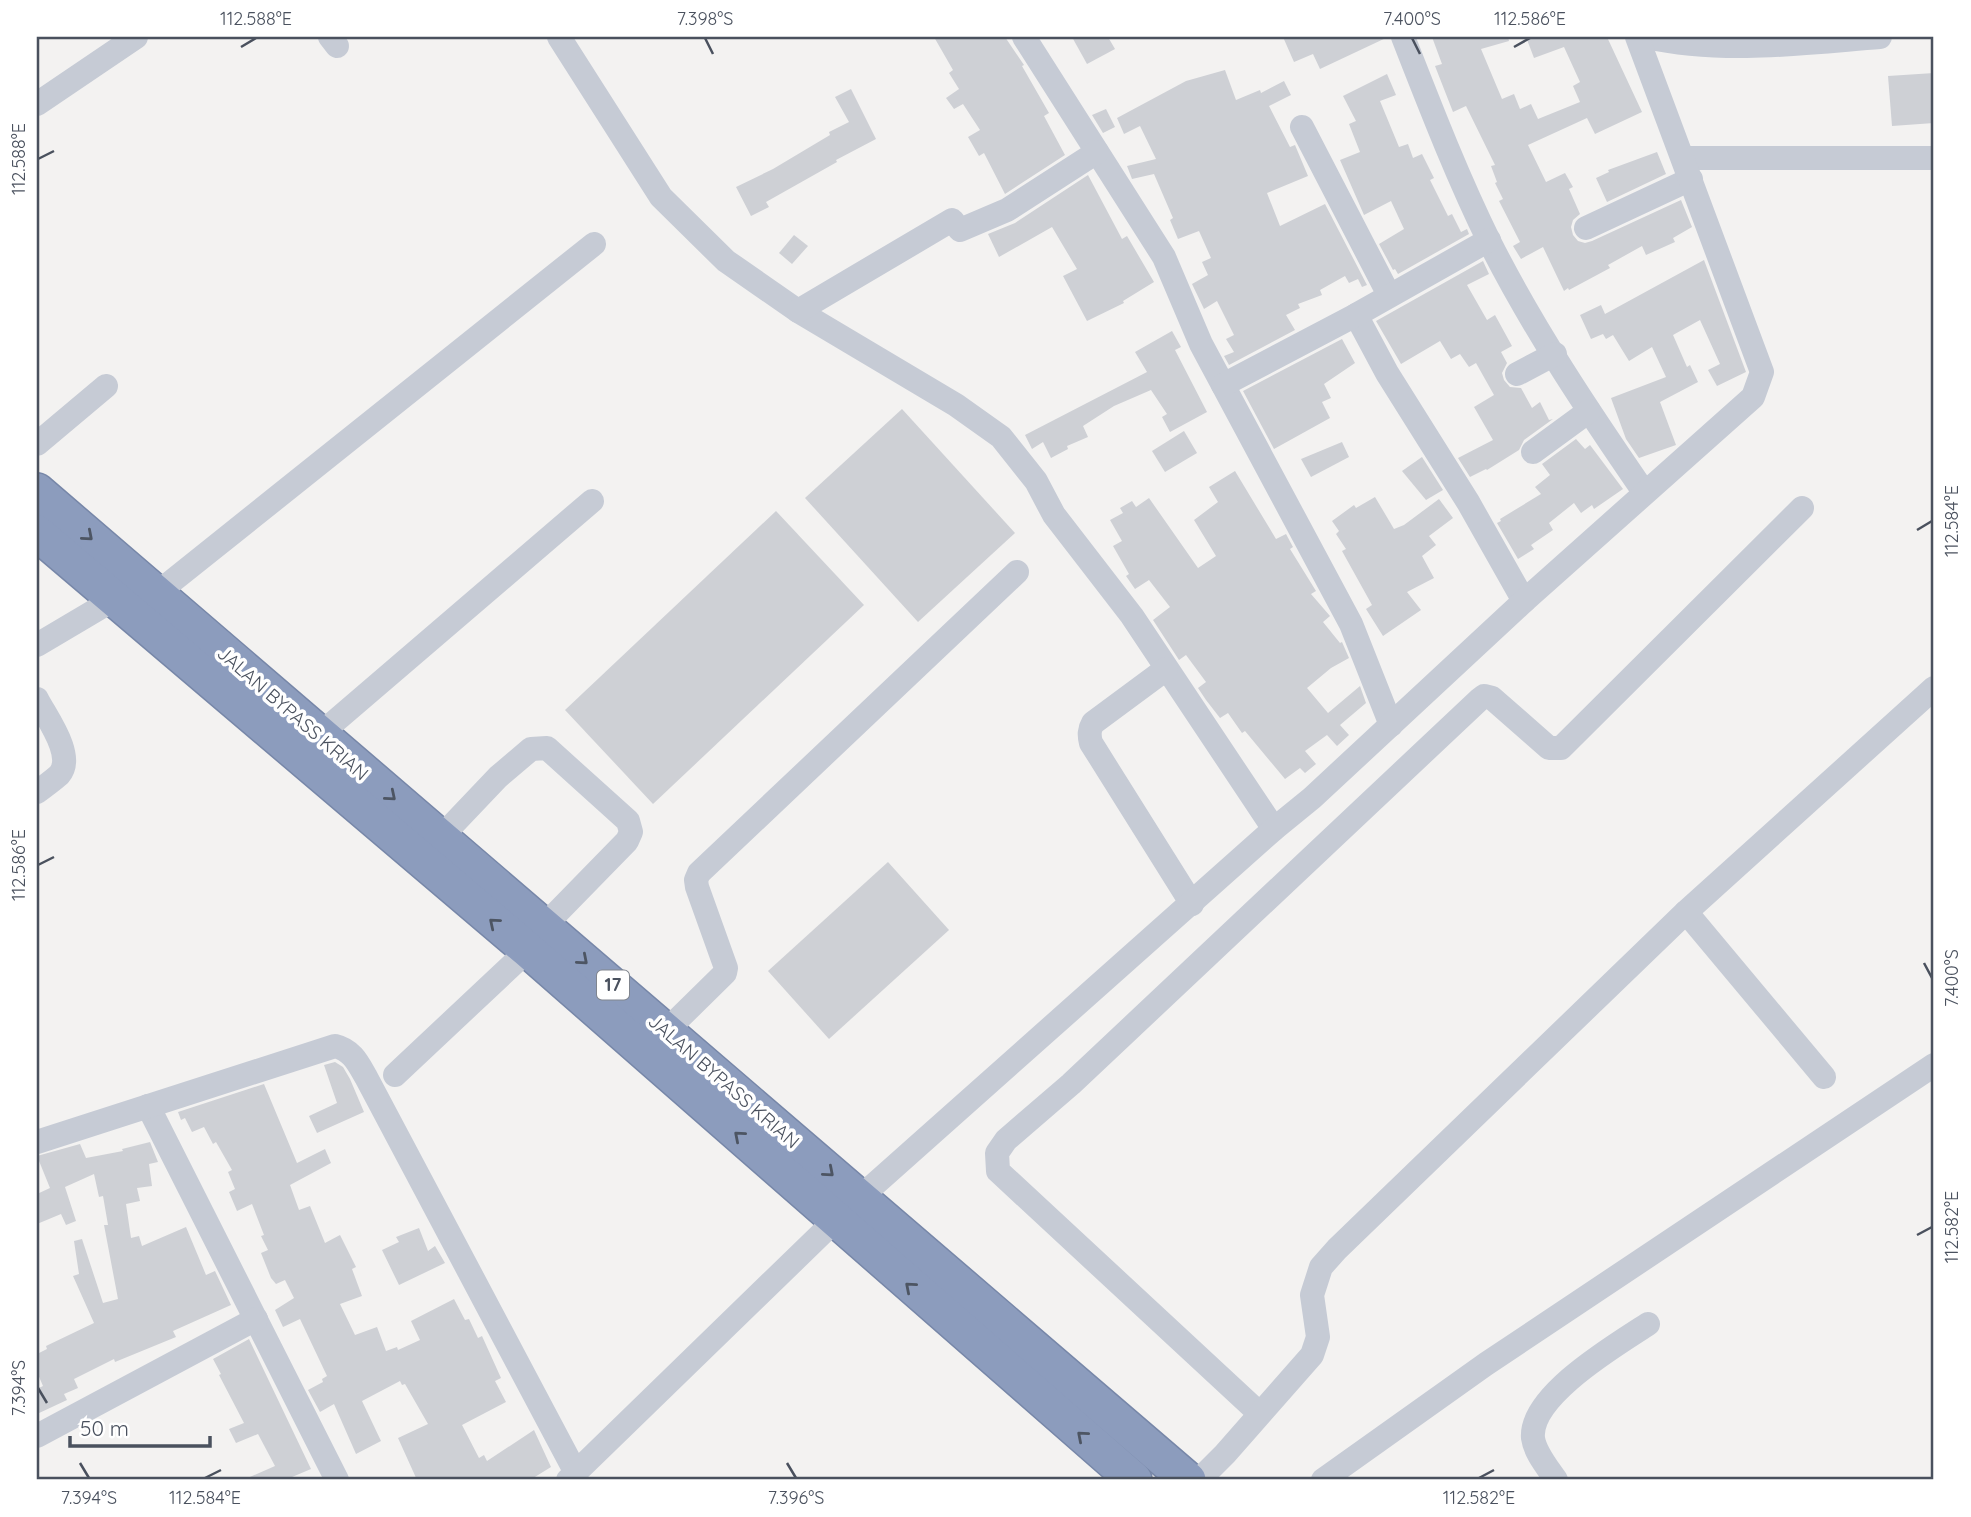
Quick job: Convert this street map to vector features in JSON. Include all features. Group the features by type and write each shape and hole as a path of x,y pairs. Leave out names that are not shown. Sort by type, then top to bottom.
{"highway":[{"name":"JALAN BYPASS KRIAN","path":"37,491 440,838 536,938 666,1031 847,1209 1134,1480"},
{"name":"JALAN BYPASS KRIAN","path":"37,533 113,600 536,938 847,1209 1188,1480"}],"street":[{"path":"37,104 136,37"},
{"path":"559,37 661,197 726,261 798,311 956,405 1001,437 1036,481 1054,515 1126,607 1274,829"},
{"path":"1024,37 1164,257 1201,344 1351,624 1391,725"},
{"path":"1403,37 1439,130 1489,240 1589,411 1644,492"},
{"path":"37,1142 335,1046 343,1048 353,1055 572,1477 847,1209 1312,798 1524,601 1753,397 1762,372 1637,37"},
{"path":"1647,37 1699,45 1737,46 1880,37"},
{"path":"1302,127 1389,295"},
{"path":"798,311 952,220 960,230 1007,210 1097,152"},
{"path":"1586,229 1687,168 1934,158"},
{"path":"1223,385 1489,240"},
{"path":"156,594 594,244"},
{"path":"1356,314 1387,373 1468,502 1524,601"},
{"path":"1517,373 1555,355"},
{"path":"37,444 106,386"},
{"path":"1533,452 1589,411"},
{"path":"319,735 592,501"},
{"path":"1259,1413 998,1171 997,1153 1006,1140 1071,1084 1480,699 1484,696 1492,698 1549,748 1561,748 1802,508"},
{"path":"666,1031 725,973 726,968 697,887 699,873 1017,572"},
{"path":"37,645 113,600"},
{"path":"1166,669 1093,723 1089,730 1091,743 1192,904"},
{"path":"1199,1480 1312,1355 1318,1337 1312,1295 1321,1267 1336,1250 1686,912 1934,688"},
{"path":"37,699 64,750 64,764 60,773 37,792"},
{"path":"395,1075 536,938 627,841 631,832 628,821 547,748 531,749 498,776 440,838"},
{"path":"1686,912 1824,1077"},
{"path":"1323,1480 1486,1364 1934,1065"},
{"path":"148,1106 337,1480"},
{"path":"37,1436 256,1319"},
{"path":"1556,1480 1536,1450 1533,1438 1534,1424 1541,1409 1550,1397 1594,1360 1648,1324"}],"building":[{"path":"934,37 1005,37 1024,65 1022,66 1049,113 1044,116 1065,155 1005,194 984,153 979,156 968,137 980,130 963,104 954,109 946,98 959,89 949,73 953,70"},
{"path":"1072,37 1108,37 1115,49 1087,64"},
{"path":"1283,37 1388,37 1320,69 1313,54 1294,62"},
{"path":"1432,37 1508,37 1509,41 1481,49 1502,99 1514,94 1520,109 1531,104 1538,119 1580,102 1573,86 1580,82 1564,47 1534,58 1526,37 1607,37 1642,112 1595,134 1587,118 1528,145 1546,182 1565,173 1573,187 1569,189 1580,214 1573,220 1571,227 1578,241 1592,241 1681,200 1692,227 1673,238 1675,242 1646,255 1642,246 1608,265 1610,268 1564,291 1543,247 1521,259 1513,246 1520,242 1499,201 1503,199 1491,166 1495,165 1466,106 1453,112 1435,66 1442,64"},
{"path":"1225,70 1236,100 1260,90 1261,93 1284,81 1291,95 1269,106 1290,147 1295,145 1308,176 1267,193 1280,226 1325,204 1367,285 1362,287 1358,279 1349,283 1345,276 1320,290 1322,295 1298,304 1300,308 1286,315 1295,330 1229,365 1224,356 1234,352 1226,339 1234,335 1217,301 1204,309 1192,284 1208,275 1202,262 1211,258 1199,231 1178,239 1170,220 1173,218 1154,174 1132,179 1127,166 1156,159 1140,126 1124,134 1117,118 1186,81"},
{"path":"1934,73 1934,123 1892,126 1888,76"},
{"path":"1387,74 1396,95 1380,101 1399,147 1408,144 1413,158 1422,154 1434,178 1430,180 1448,216 1452,214 1461,232 1467,229 1469,234 1398,274 1379,244 1404,229 1391,201 1364,215 1340,160 1360,152 1349,124 1356,121 1343,96"},
{"path":"851,89 876,139 766,202 769,207 751,216 736,187 773,169 849,122 835,97"},
{"path":"1106,109 1115,127 1103,133 1092,115"},
{"path":"1657,152 1666,174 1607,202 1596,178 1609,172 1608,170"},
{"path":"1088,175 1122,239 1127,236 1154,282 1123,301 1124,303 1087,321 1063,276 1077,269 1052,227 999,257 988,234 1015,223"},
{"path":"794,235 808,246 792,264 779,253"},
{"path":"1704,260 1746,372 1717,386 1708,370 1720,364 1700,320 1673,335 1687,367 1690,365 1698,382 1660,402 1676,445 1639,458 1626,439 1611,398 1666,377 1652,347 1629,361 1613,335 1606,339 1603,334 1591,339 1580,315 1601,305 1605,314"},
{"path":"1483,261 1489,274 1467,285 1487,320 1495,315 1512,346 1501,352 1507,363 1502,373 1504,380 1510,387 1521,388 1532,408 1540,402 1549,420 1553,419 1524,440 1519,450 1470,477 1458,458 1493,440 1474,407 1494,395 1476,363 1469,367 1460,354 1451,359 1440,341 1401,364 1376,321"},
{"path":"1172,331 1181,347 1175,350 1207,412 1170,432 1162,417 1167,414 1151,390 1114,406 1083,426 1088,437 1067,446 1068,449 1051,458 1043,442 1032,449 1025,435 1147,372 1135,352"},
{"path":"1342,339 1355,363 1324,384 1331,398 1322,402 1330,418 1274,449 1243,391"},
{"path":"902,409 1015,533 918,622 805,498"},
{"path":"1184,431 1197,453 1165,472 1152,451"},
{"path":"1576,439 1585,449 1590,445 1623,489 1594,509 1592,505 1581,513 1574,503 1549,523 1553,530 1531,545 1534,549 1518,559 1497,523 1541,494 1535,487 1550,475 1542,464"},
{"path":"1342,442 1349,457 1311,477 1301,459"},
{"path":"1422,457 1443,490 1426,500 1402,471"},
{"path":"1235,471 1276,539 1286,534 1293,547 1290,549 1316,591 1311,594 1330,616 1323,622 1340,643 1342,642 1349,658 1331,668 1307,688 1328,713 1360,686 1366,703 1340,725 1349,735 1337,746 1327,735 1305,751 1316,764 1305,773 1300,768 1285,779 1245,731 1242,733 1228,713 1220,718 1206,700 1198,688 1206,682 1186,655 1179,660 1153,620 1170,607 1149,580 1135,589 1113,546 1122,541 1110,520 1123,513 1120,508 1132,501 1136,507 1149,498 1198,568 1216,556 1194,520 1218,502 1209,487"},
{"path":"1375,497 1394,529 1404,525 1439,499 1453,518 1429,536 1436,545 1422,556 1434,578 1407,592 1421,610 1383,636 1366,609 1372,605 1342,551 1346,549 1336,534 1339,531 1332,521 1354,505 1356,508"},
{"path":"776,511 864,605 653,804 565,710"},
{"path":"888,862 949,930 829,1039 768,971"},
{"path":"335,1062 343,1067 350,1079 364,1112 317,1133 309,1116 337,1103 324,1065"},
{"path":"264,1084 297,1163 325,1149 331,1163 290,1185 299,1210 310,1206 325,1243 340,1235 356,1267 352,1269 362,1296 340,1304 355,1335 377,1327 386,1351 397,1347 398,1350 420,1340 411,1321 454,1299 465,1320 469,1319 478,1338 482,1336 501,1378 495,1381 506,1402 462,1425 479,1458 484,1455 487,1461 534,1430 551,1467 530,1480 417,1480 398,1438 428,1424 405,1384 402,1385 400,1381 362,1401 381,1441 356,1454 334,1404 320,1412 308,1390 323,1382 322,1379 327,1376 300,1319 283,1327 275,1310 294,1298 285,1280 276,1284 271,1278 261,1253 268,1250 252,1204 237,1211 229,1192 235,1189 228,1172 232,1170 216,1142 213,1144 204,1127 192,1132 185,1118 181,1120 178,1112"},
{"path":"150,1142 158,1162 149,1164 152,1186 137,1188 140,1201 126,1204 131,1238 139,1236 142,1246 186,1227 206,1275 215,1271 231,1305 173,1331 176,1337 115,1362 114,1359 74,1379 78,1388 64,1394 67,1400 37,1414 37,1389 43,1386 37,1372 37,1354 47,1349 46,1346 94,1323 73,1276 79,1274 74,1241 82,1239 103,1303 118,1299 104,1225 108,1225 103,1196 99,1197 94,1174 65,1187 76,1221 66,1225 61,1214 37,1224 37,1194 50,1188 37,1156 80,1144 86,1158 123,1151 122,1149"},
{"path":"419,1228 428,1251 435,1246 445,1263 399,1285 382,1250 399,1242 396,1237"},
{"path":"249,1339 311,1469 285,1480 243,1480 275,1466 258,1434 236,1443 229,1429 244,1423 213,1359"}]}
